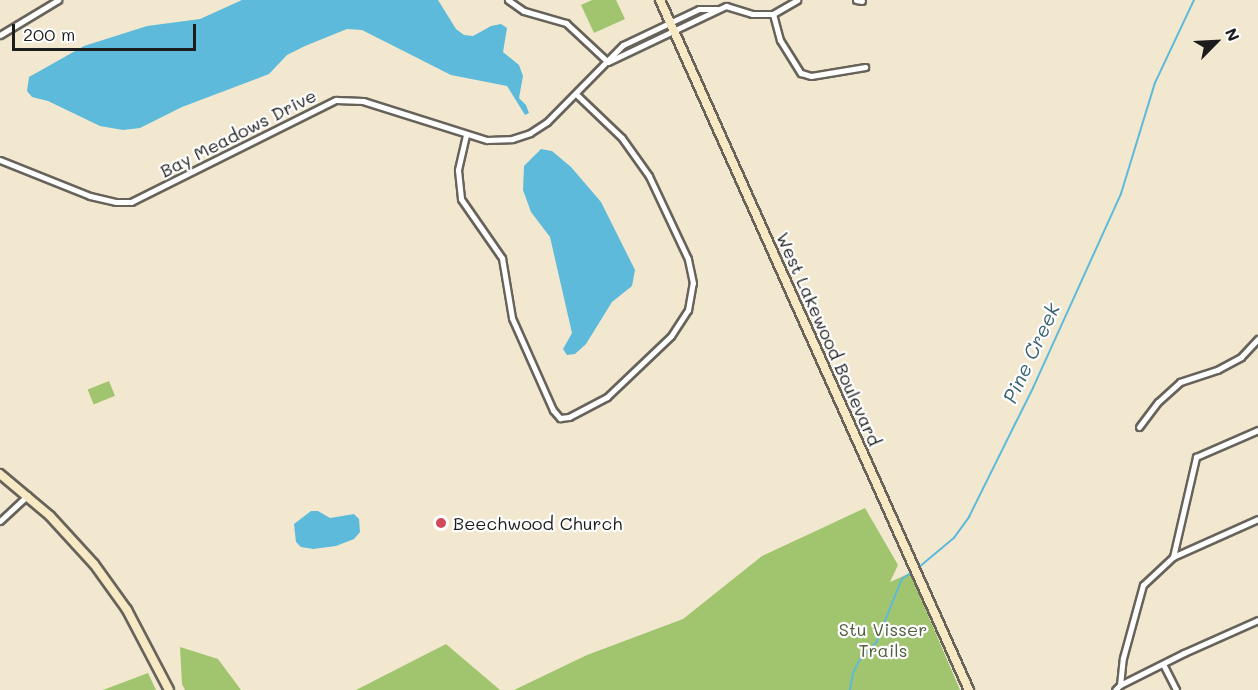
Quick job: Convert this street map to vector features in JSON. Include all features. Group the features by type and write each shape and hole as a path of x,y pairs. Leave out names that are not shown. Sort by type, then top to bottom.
{"street":[{"path":"0,35 58,0"},
{"path":"508,0 524,11 566,23 608,62"},
{"name":"West Lakewood Boulevard","path":"660,0 969,690"},
{"path":"717,9 726,3 752,14 773,14 797,0"},
{"path":"856,0 862,0"},
{"name":"Bay Meadows Drive","path":"0,160 90,196 116,202 131,202 336,100 363,102 466,135 487,140 501,140 530,133 547,122 623,45 699,9 717,9"},
{"name":"Bay Meadows Drive","path":"608,62 674,32 717,9"},
{"path":"773,14 780,40 801,73 811,76 865,67"},
{"path":"466,135 458,170 462,199 502,258 512,318 554,412 560,418 569,417 607,397 671,336 688,310 693,283 688,259 649,176 622,138 576,94"},
{"path":"1139,427 1158,402 1180,381 1217,370 1240,357 1258,339"},
{"path":"1173,557 1196,457 1258,430"},
{"path":"0,474 28,495 66,531 115,591 142,636 169,690"},
{"path":"0,522 28,495"},
{"path":"1120,685 1124,658 1143,585 1173,557 1258,519"},
{"path":"1115,690 1120,685 1258,620"},
{"path":"1163,664 1176,690"}],"green space":[{"path":"592,0 616,0 625,19 594,33 581,5"},
{"path":"109,381 115,396 94,404 88,390"},
{"name":"Stu Visser Trails","path":"865,508 898,565 890,582 910,573 960,690 514,690 587,655 683,619 762,556"},
{"path":"446,644 500,690 356,690"},
{"path":"180,647 218,659 241,690 185,690 182,684"},
{"path":"148,673 156,690 103,690"}],"water":[{"path":"242,0 438,0 456,29 464,35 473,36 491,26 501,24 507,28 503,52 519,65 523,76 519,98 526,105 529,113 525,115 507,86 451,75 362,30 347,29 287,55 269,74 182,107 140,128 123,130 100,126 48,101 32,97 27,91 29,77 84,46 147,26 200,19"},
{"path":"541,149 552,151 571,167 601,202 635,270 632,286 612,302 586,344 575,354 567,355 563,349 572,333 550,237 531,212 523,190 524,166"},
{"path":"311,511 318,511 330,518 354,514 359,519 360,532 354,539 336,546 313,549 301,547 296,542 294,524"}],"waterway":[{"name":"Pine Creek","path":"918,568 954,538 969,517 1033,388 1121,194 1155,83 1194,0"},
{"name":"Pine Creek","path":"850,690 853,673 859,661 876,643 902,579 914,571"}],"place":[{"name":"Beechwood Church","path":"441,523"}]}
